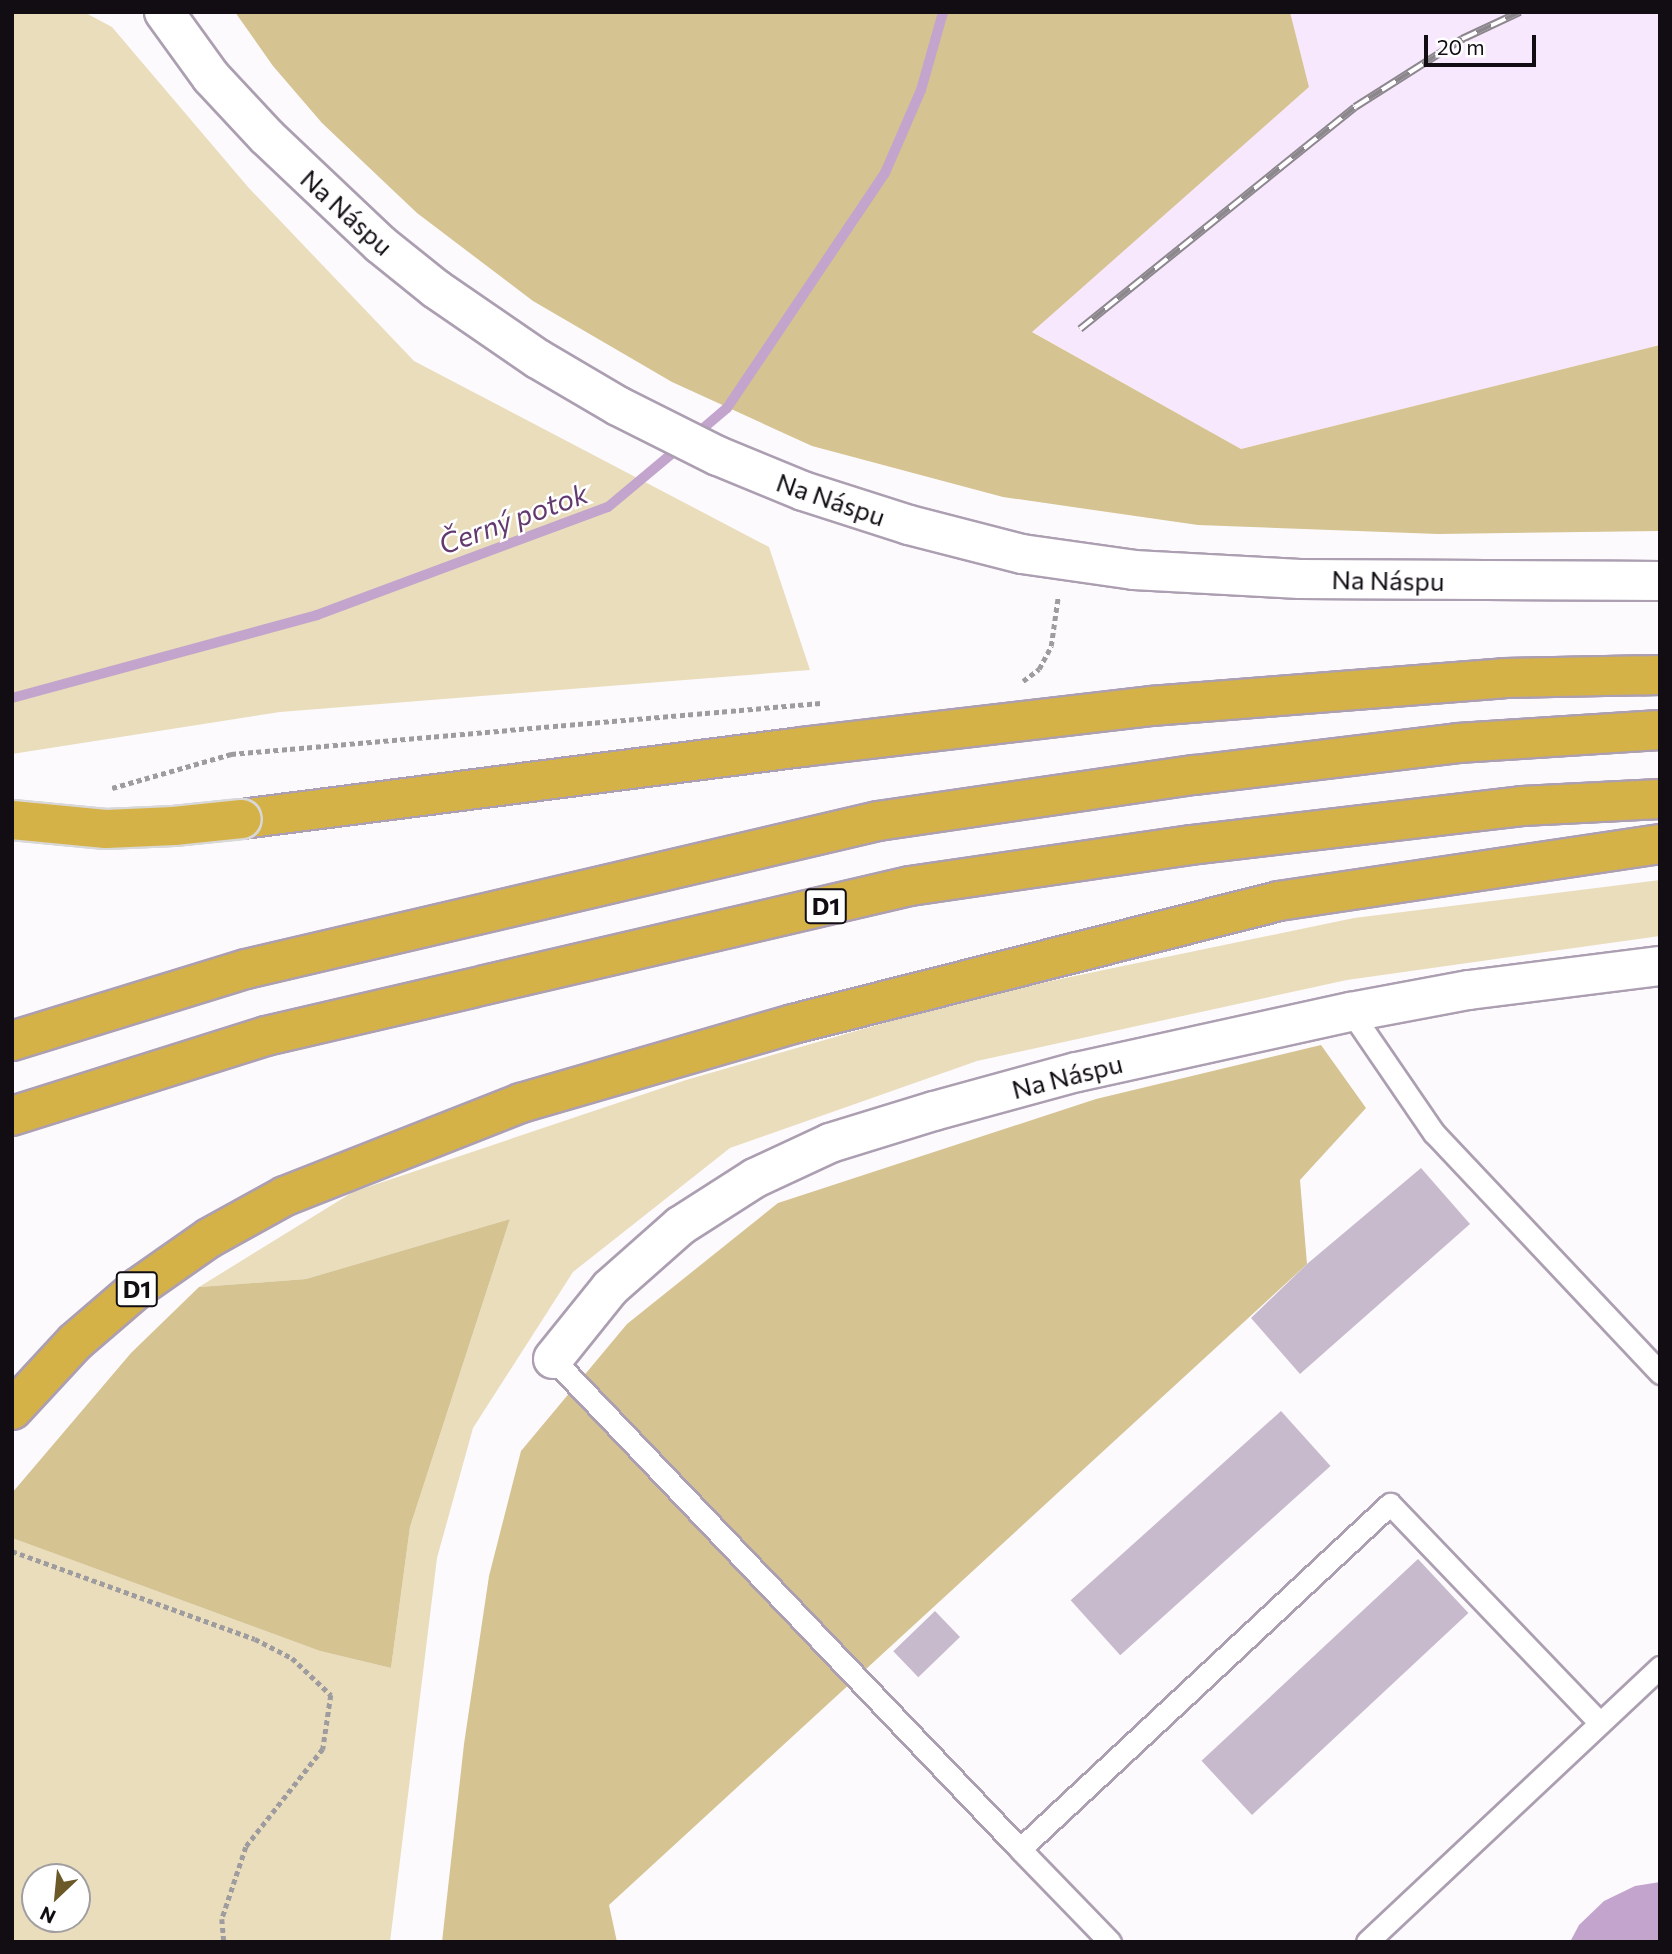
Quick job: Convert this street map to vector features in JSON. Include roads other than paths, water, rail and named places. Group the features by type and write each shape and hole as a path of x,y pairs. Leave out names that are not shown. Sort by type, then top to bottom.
{"highway":[{"path":"12,820 106,829 174,826 1151,706 1504,678 1660,674"},
{"path":"12,1041 246,969 878,821 1195,775 1444,745 1660,730"},
{"name":"D1","path":"12,1116 266,1036 910,887 1191,845 1494,809 1660,799"},
{"name":"D1","path":"12,1410 75,1342 139,1287 209,1238 285,1196 521,1102 807,1020 1279,901 1660,844"}],"street":[{"name":"Na Náspu","path":"164,12 211,78 239,108 361,227 436,289 577,384 687,442 775,480 909,525 1063,561 1212,576 1660,581"},
{"name":"Na Náspu","path":"553,1359 587,1314 643,1255 717,1201 792,1159 830,1143 1077,1072 1351,1012 1469,990 1660,966"}],"lane":[{"path":"1351,1012 1434,1133 1660,1373"},
{"path":"553,1359 1110,1942"},
{"path":"1020,1849 1390,1504 1600,1723"},
{"path":"1367,1942 1660,1667"}],"waterway":[{"name":"Černý potok","path":"694,436 727,408 885,173 921,90 943,12"},
{"name":"Černý potok","path":"12,698 317,615 608,507 681,446"}],"railway":[{"path":"1080,329 1355,107 1462,39 1520,12"}]}
